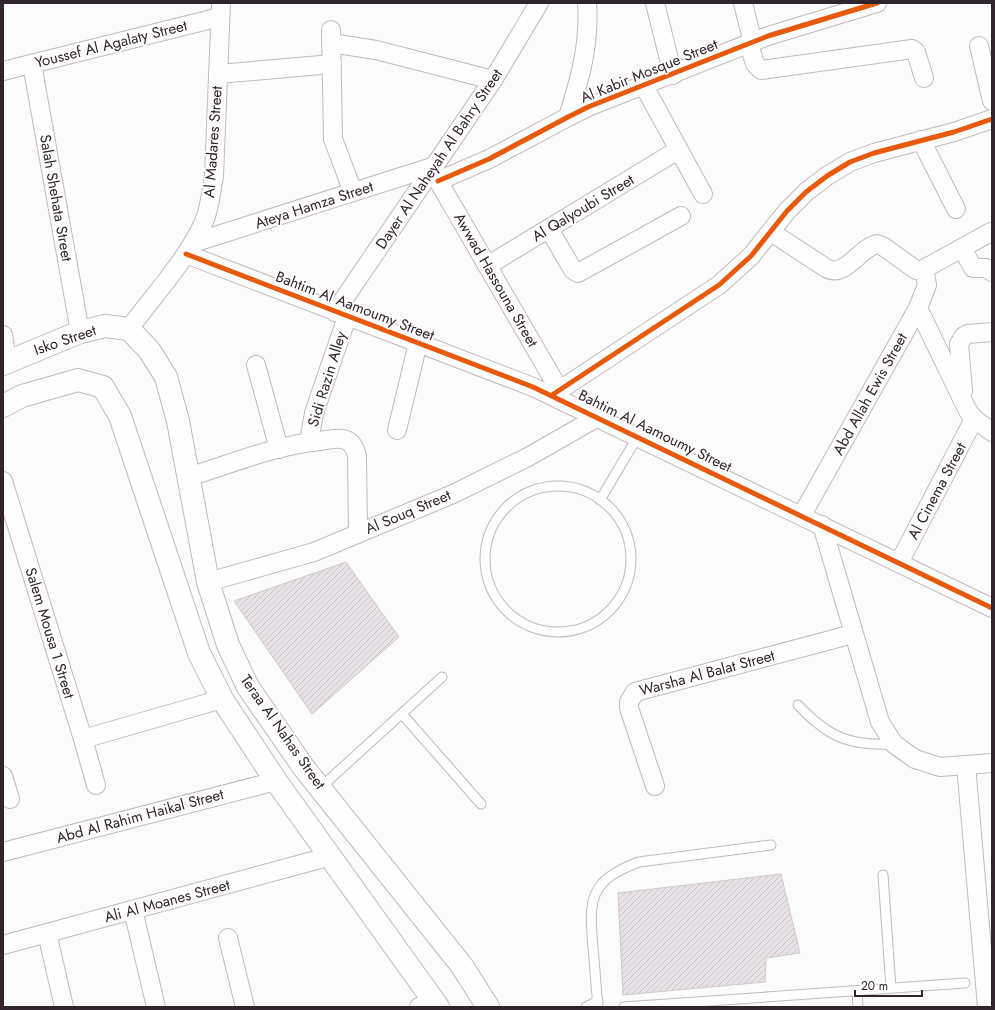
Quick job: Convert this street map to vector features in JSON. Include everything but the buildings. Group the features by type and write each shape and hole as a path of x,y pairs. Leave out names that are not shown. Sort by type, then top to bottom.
{"main road":[{"name":"Isko Street","path":"5,362 80,332 105,326 129,329"},
{"name":"Teraa Al Nahas Street","path":"129,329 149,350 166,377 178,421 208,582 228,644 248,687 320,788 462,966 488,1007"},
{"name":"Teraa Al Nahas Street","path":"3,406 22,396 78,380 103,387 120,416 199,653 222,699 276,781 331,856 431,1006"}],"street":[{"name":"Dayer Al Naheyah Al Bahry Street","path":"341,314 435,172 539,3"},
{"path":"568,117 580,80 587,44 587,3"},
{"path":"654,3 673,75"},
{"path":"743,3 755,64 761,70 912,49 916,52 924,78"},
{"name":"Al Kabir Mosque Street","path":"435,172 489,160 568,117 768,36 877,3"},
{"name":"Youssef Al Agalaty Street","path":"3,71 220,10"},
{"name":"Al Madares Street","path":"129,329 189,248 204,223 214,176 220,10"},
{"path":"354,192 333,139 331,37 493,80"},
{"path":"979,46 992,101"},
{"name":"Salah Shehata Street","path":"32,64 80,332"},
{"path":"218,74 332,64"},
{"path":"644,86 703,194"},
{"path":"556,393 719,285 751,256 772,232 787,211 806,192 827,176 850,162 874,153 992,119"},
{"path":"921,140 956,209"},
{"name":"Al Qalyoubi Street","path":"487,266 678,150"},
{"name":"Ateya Hamza Street","path":"189,248 354,192 435,172"},
{"name":"Awwad Hassouna Street","path":"435,172 556,393"},
{"path":"549,229 573,270 578,273 681,216"},
{"path":"772,232 826,268 833,271 840,270 870,247 877,244 884,247 916,270 924,269 990,232"},
{"name":"Bahtim Al Aamoumy Street","path":"189,248 341,314 556,393 638,436 992,608"},
{"path":"962,248 973,268 986,268 992,272"},
{"name":"Abd Allah Ewis Street","path":"802,516 918,308 927,285 924,269"},
{"path":"918,308 964,402 974,419 992,432"},
{"name":"Sidi Razin Alley","path":"309,442 314,413 341,314"},
{"path":"964,402 959,344 964,336 968,334 992,332"},
{"path":"3,335 5,362"},
{"path":"397,430 418,343"},
{"path":"256,365 279,449"},
{"name":"Al Souq Street","path":"208,582 314,552 452,494 528,457 598,416"},
{"name":"Al Cinema Street","path":"899,563 974,419"},
{"path":"188,477 279,449 309,442 342,439 350,442 355,448 357,456 358,534"},
{"name":"Salem Mousa 1 Street","path":"3,481 96,785"},
{"path":"822,525 880,722 894,744 915,759 940,767 992,763"},
{"name":"Warsha Al Balat Street","path":"655,786 629,708 629,702 635,692 853,634"},
{"path":"83,739 222,699"},
{"path":"966,765 987,943 987,1007"},
{"path":"3,776 10,800"},
{"name":"Abd Al Rahim Haikal Street","path":"3,852 276,781"},
{"name":"Ali Al Moanes Street","path":"3,945 331,856"},
{"path":"133,910 156,1007"},
{"path":"47,933 64,1007"},
{"path":"228,938 245,1007"}],"lane":[{"path":"600,500 638,436"},
{"path":"543,487 570,487 586,491 600,500 612,510 622,524 630,550 629,571 625,587 617,601 597,620 578,629 562,631 546,630 530,626 516,618 503,607 494,593 488,578 485,562 486,546 491,530 498,516 523,494 543,487"},
{"path":"320,788 442,677"},
{"path":"798,705 811,719 827,731 844,739 870,745 894,744"},
{"path":"402,714 481,804"},
{"path":"586,1007 598,1004 590,915 594,897 604,882 620,870 639,862 771,845"},
{"path":"883,875 891,988"},
{"path":"624,1007 965,983"},
{"path":"857,991 858,1007"}],"cycle path":[{"path":"438,181 489,159 588,107 768,36 877,3"},
{"path":"552,395 719,285 751,256 787,211 806,192 827,176 850,162 874,153 954,132 992,119"},
{"path":"186,254 533,387 992,608"}]}
